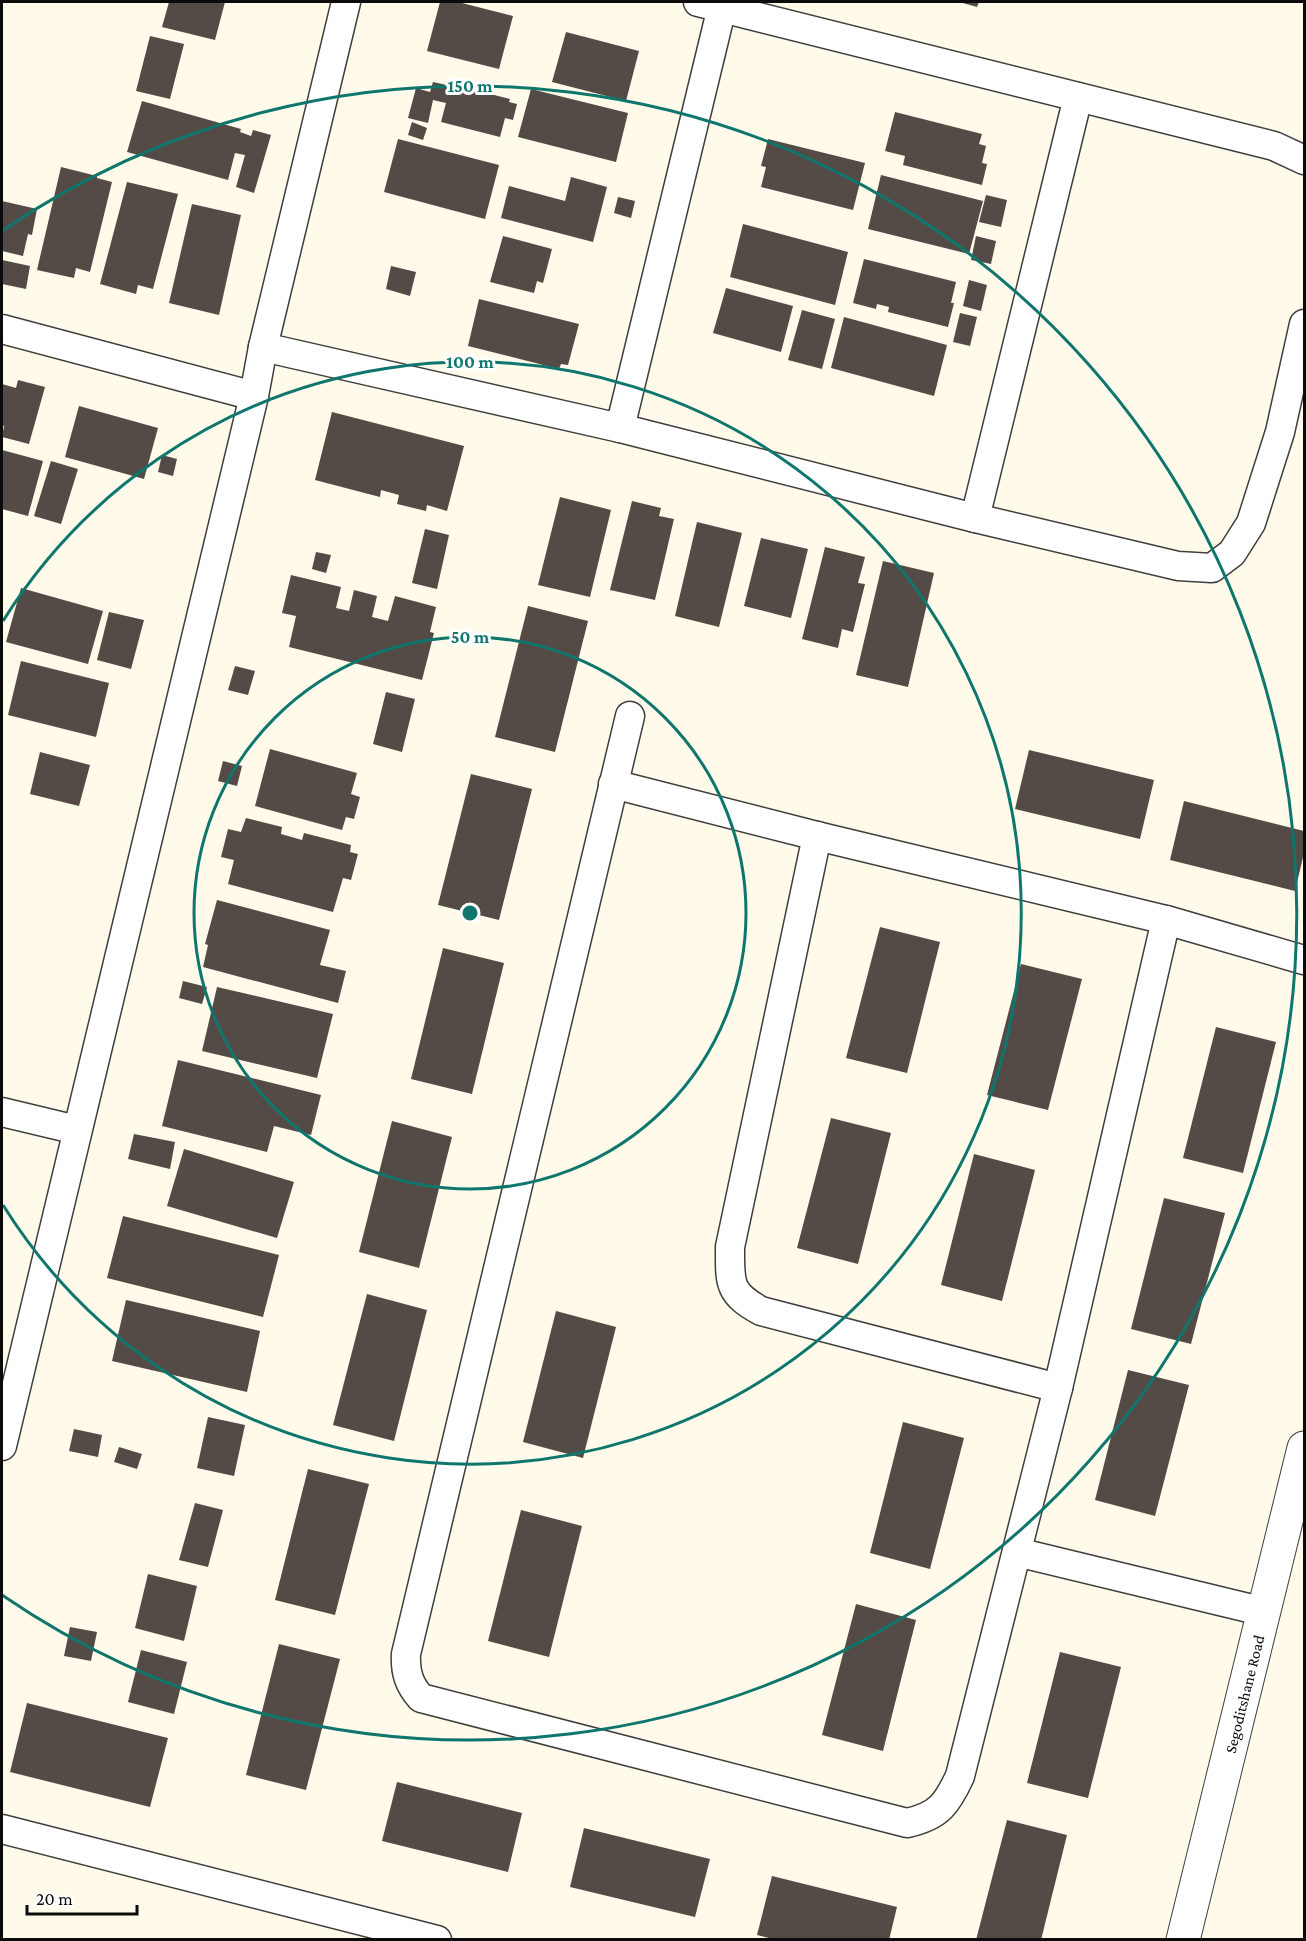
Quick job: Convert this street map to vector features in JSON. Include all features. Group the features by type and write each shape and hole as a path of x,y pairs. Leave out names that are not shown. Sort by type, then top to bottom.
{"street":[{"path":"2,1446 254,396 263,348 346,2"},
{"path":"620,428 710,4 1274,146 1305,160"},
{"path":"975,518 1078,97"},
{"path":"263,348 620,428 975,518 1178,566 1212,568 1232,553 1251,523 1280,432 1305,324"},
{"path":"2,329 254,396"},
{"path":"630,716 406,1654 405,1668 413,1689 421,1698 907,1823 923,1819 938,1811 945,1804 960,1776 1017,1552 1058,1388 1166,920"},
{"path":"613,784 1166,920 1305,960"},
{"path":"817,836 730,1247 730,1270 734,1290 746,1302 761,1311 1058,1388"},
{"path":"2,1112 77,1130"},
{"name":"Segoditshane Road","path":"1183,1940 1305,1448"},
{"path":"1017,1552 1265,1612"},
{"path":"2,1829 437,1940"}],"building":[{"path":"169,2 225,2 215,40 162,27"},
{"path":"440,2 458,2 513,16 499,69 427,51"},
{"path":"959,2 979,2 977,7"},
{"path":"566,32 639,51 626,101 552,82"},
{"path":"150,36 184,44 170,99 136,91"},
{"path":"433,82 451,86 451,84 510,99 509,102 517,104 513,120 505,118 500,137 441,122 446,103 433,100 428,123 408,118 416,88 430,92"},
{"path":"531,89 628,113 616,162 518,137"},
{"path":"142,101 241,129 240,132 251,136 253,130 271,135 254,193 236,187 245,155 235,153 228,180 127,152"},
{"path":"895,112 982,134 979,144 986,146 982,163 987,164 982,185 903,165 905,156 885,151"},
{"path":"412,122 427,128 423,140 408,135"},
{"path":"398,139 499,165 485,219 384,192"},
{"path":"768,139 865,163 853,210 761,187 766,167 761,166"},
{"path":"61,167 112,182 90,272 76,268 74,278 37,270"},
{"path":"881,175 983,201 969,254 868,229"},
{"path":"571,177 607,187 593,242 501,218 509,186 565,201"},
{"path":"127,182 178,194 153,289 138,285 136,294 100,284"},
{"path":"986,195 1007,200 1001,227 979,222"},
{"path":"618,197 635,201 631,218 614,213"},
{"path":"2,201 37,209 32,235 28,234 23,256 2,251"},
{"path":"192,204 241,215 219,315 169,303"},
{"path":"743,224 848,252 835,305 730,277"},
{"path":"503,236 552,249 543,283 537,281 534,293 490,282"},
{"path":"976,236 996,241 991,264 971,260"},
{"path":"864,259 956,282 948,327 888,312 889,307 877,304 876,309 853,303"},
{"path":"2,260 30,266 26,289 2,284"},
{"path":"391,266 416,272 410,296 386,289"},
{"path":"969,280 987,285 981,311 963,306"},
{"path":"726,288 793,306 781,352 713,333"},
{"path":"479,299 579,324 568,365 561,364 559,369 468,346"},
{"path":"802,310 835,319 822,369 788,360"},
{"path":"960,313 977,317 970,346 953,342"},
{"path":"844,317 947,345 934,396 831,368"},
{"path":"18,380 45,387 29,444 2,437 4,426 2,425 2,384 16,388"},
{"path":"79,406 158,428 144,479 65,457"},
{"path":"332,412 464,446 447,511 427,505 426,511 397,504 399,495 381,490 380,497 315,480"},
{"path":"2,450 43,461 28,516 2,509"},
{"path":"162,455 177,459 173,476 158,472"},
{"path":"51,461 78,469 61,524 34,516"},
{"path":"560,497 611,510 590,597 538,585"},
{"path":"632,501 661,508 659,516 674,519 655,600 610,590"},
{"path":"697,522 742,533 719,627 675,616"},
{"path":"425,529 449,535 437,589 412,583"},
{"path":"761,538 808,549 791,618 744,606"},
{"path":"825,547 865,557 858,583 865,584 853,632 842,629 838,648 802,639"},
{"path":"316,552 331,555 326,573 312,569"},
{"path":"883,561 934,573 908,687 856,675"},
{"path":"291,575 341,587 336,608 349,611 354,590 377,596 372,617 388,621 395,596 436,607 430,632 434,633 422,680 289,647 296,616 282,613"},
{"path":"21,588 103,611 88,664 6,642"},
{"path":"528,606 588,621 555,752 495,737"},
{"path":"109,612 144,620 131,669 97,660"},
{"path":"21,661 109,683 96,737 8,715"},
{"path":"235,666 255,671 248,695 228,690"},
{"path":"386,692 415,699 402,752 373,744"},
{"path":"270,749 357,773 351,794 360,797 354,819 346,817 342,830 255,806"},
{"path":"1029,750 1154,780 1140,839 1015,809"},
{"path":"40,752 90,765 79,806 30,794"},
{"path":"223,761 242,766 237,786 218,781"},
{"path":"471,774 532,789 499,920 438,905"},
{"path":"1184,801 1304,831 1304,853 1295,891 1170,860"},
{"path":"246,818 282,827 281,834 302,840 304,833 351,845 350,852 358,854 351,880 343,878 333,912 228,884 234,860 221,857 228,829 241,832"},
{"path":"217,900 330,930 320,965 346,971 338,1003 203,967 208,945 205,944"},
{"path":"880,927 940,942 907,1073 846,1058"},
{"path":"443,948 504,963 472,1094 411,1079"},
{"path":"1021,964 1082,979 1048,1110 987,1095"},
{"path":"183,981 207,987 202,1004 179,998"},
{"path":"217,987 333,1014 317,1078 202,1051"},
{"path":"1216,1027 1276,1042 1243,1173 1183,1158"},
{"path":"178,1060 321,1095 311,1135 274,1126 267,1152 162,1126"},
{"path":"831,1118 891,1133 858,1264 797,1248"},
{"path":"392,1121 452,1137 419,1268 359,1252"},
{"path":"134,1134 175,1142 170,1169 128,1159"},
{"path":"184,1149 294,1182 277,1238 167,1206"},
{"path":"974,1154 1035,1170 1002,1301 941,1285"},
{"path":"1164,1198 1225,1213 1191,1344 1131,1329"},
{"path":"123,1216 279,1255 263,1317 107,1278"},
{"path":"367,1294 427,1310 394,1441 333,1425"},
{"path":"126,1300 260,1331 247,1392 112,1361"},
{"path":"556,1311 616,1327 583,1458 523,1442"},
{"path":"1128,1370 1189,1385 1155,1516 1095,1500"},
{"path":"208,1417 245,1425 234,1476 197,1468"},
{"path":"903,1422 964,1438 930,1569 870,1553"},
{"path":"74,1429 102,1435 98,1457 69,1451"},
{"path":"119,1447 142,1454 137,1469 114,1462"},
{"path":"308,1469 369,1484 335,1615 275,1600"},
{"path":"195,1503 223,1510 208,1567 179,1560"},
{"path":"521,1510 582,1526 549,1657 488,1641"},
{"path":"148,1574 197,1586 184,1641 135,1628"},
{"path":"856,1604 916,1620 883,1751 822,1735"},
{"path":"70,1627 97,1632 91,1661 64,1656"},
{"path":"279,1644 340,1659 306,1790 246,1775"},
{"path":"141,1650 187,1662 174,1714 128,1702"},
{"path":"1060,1652 1121,1667 1088,1798 1027,1783"},
{"path":"27,1703 168,1738 150,1807 10,1772"},
{"path":"397,1782 522,1813 508,1872 382,1841"},
{"path":"1007,1820 1067,1835 1041,1940 976,1940"},
{"path":"584,1828 710,1859 695,1917 570,1887"},
{"path":"772,1876 897,1907 889,1940 776,1940 757,1935"}]}
